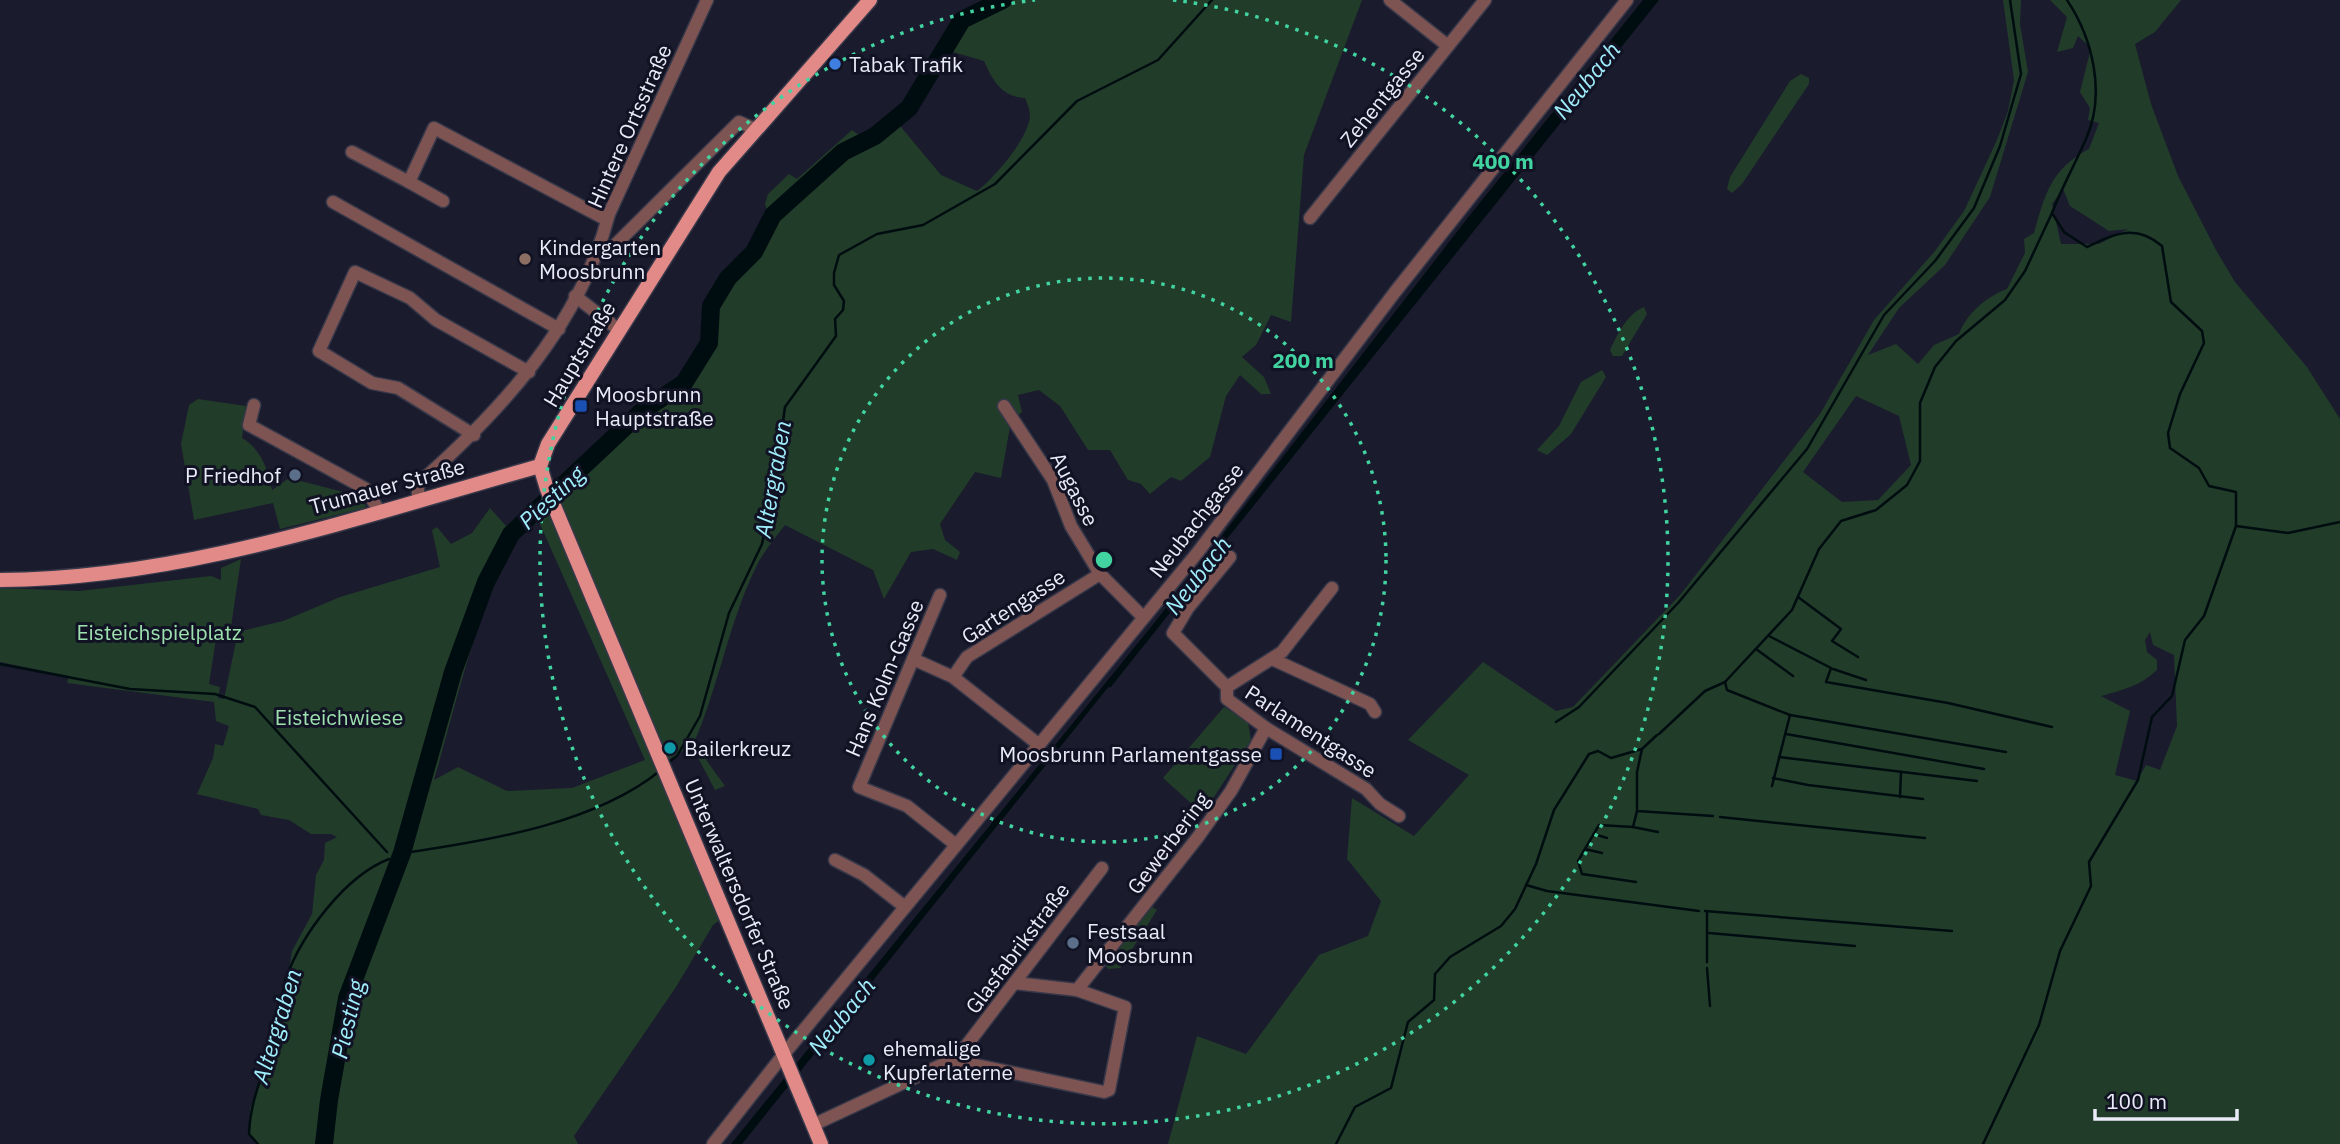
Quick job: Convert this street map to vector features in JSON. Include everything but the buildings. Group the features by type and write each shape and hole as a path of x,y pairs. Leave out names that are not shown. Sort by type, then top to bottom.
{"main road":[{"name":"Hauptstraße","path":"540,466 548,444 719,172 870,0"},
{"name":"Unterwaltersdorfer Straße","path":"540,466 547,489 821,1144"},
{"name":"Trumauer Straße","path":"0,580 104,574 245,548 540,466"}],"street":[{"name":"Hintere Ortsstraße","path":"418,500 418,484 474,435 529,372 559,329 599,251 607,220 707,0"},
{"path":"1390,0 1448,47"},
{"name":"Zehentgasse","path":"1310,218 1485,0"},
{"name":"Neubachgasse","path":"713,1144 786,1059 905,907 1198,552 1395,292 1627,0"},
{"path":"599,251 613,247 739,122 755,128"},
{"path":"409,182 434,128 607,220"},
{"path":"352,152 443,201"},
{"path":"333,202 559,329"},
{"path":"474,435 398,388 372,383 319,351 355,272 410,298 436,320 529,372"},
{"path":"575,296 619,330"},
{"path":"254,405 249,425 366,489 379,511"},
{"name":"Augasse","path":"1004,406 1053,480 1078,538 1100,574 1143,617"},
{"path":"1227,687 1173,633 1188,607 1230,557"},
{"name":"Gartengasse","path":"953,677 967,657 1100,574"},
{"name":"Parlamentgasse","path":"1332,588 1282,652 1259,664 1227,687 1227,699 1266,728 1366,789 1380,804 1399,816"},
{"name":"Hans Kolm-Gasse","path":"940,595 859,787 907,806 956,845"},
{"path":"913,659 953,677 1038,744"},
{"path":"1272,659 1370,704 1375,712"},
{"name":"Gewerbering","path":"1077,990 1198,837 1231,791 1266,728"},
{"path":"835,860 864,874 905,907"},
{"name":"Glasfabrikstraße","path":"813,1125 952,1060 1015,983 1102,868"},
{"path":"952,1060 1104,1092 1109,1090 1125,1007 1077,990 1015,983"}],"green space":[{"path":"1014,0 1362,0 1304,155 1291,322 1271,315 1256,345 1242,357 1264,377 1271,394 1261,394 1240,375 1226,396 1210,457 1181,481 1171,477 1150,494 1141,484 1128,480 1110,450 1088,450 1060,406 1039,390 1018,395 1022,412 1011,421 1001,478 975,472 940,524 945,540 960,552 957,560 933,549 911,552 884,599 873,570 785,525 763,555 747,587 694,743 725,786 715,790 695,752 688,748 659,765 723,918 713,925 676,987 574,1136 578,1144 258,1144 249,1134 250,1109 280,1027 292,951 312,914 316,875 324,860 325,843 337,837 331,834 311,834 289,820 261,815 258,809 197,794 213,758 215,744 223,746 229,726 216,721 214,702 67,683 69,676 0,662 0,588 79,591 211,576 221,580 221,568 241,559 229,640 216,639 209,684 220,687 218,698 224,699 238,632 283,621 340,597 440,567 432,530 437,527 451,544 472,533 490,508 506,526 536,501 563,501 606,444 634,418 646,393 667,396 683,382 702,344 702,327 728,282 755,258 771,223 765,204 768,194 789,174 797,179 852,130 863,138 891,115 941,175 977,191 999,170 1024,133 1030,111 1025,98 1010,95 999,87 984,61 953,52 953,32 972,18","holes":["539,522 645,760 572,788 507,791 458,767 434,780 486,605 514,543 525,531"]},
{"path":"2003,0 2021,0 2020,24 2028,72 1990,197 1945,265 1899,308 1868,355 1896,344 1918,364 1934,345 1959,334 1962,326 1978,307 2007,289 2025,253 2024,239 2034,233 2051,184 2066,165 2089,149 2099,123 2088,120 2090,108 2080,92 2091,48 2078,36 2073,48 2057,52 2067,17 2050,0 2181,0 2155,32 2135,44 2151,104 2178,176 2235,282 2307,367 2340,419 2340,1144 1168,1144 1197,1036 1246,1054 1319,955 1368,936 1381,901 1347,859 1352,798 1414,836 1469,775 1408,740 1483,662 1556,711 1573,707 1681,594 1820,414 1874,320 1935,251 1964,211 1997,140 2008,111 2014,80","holes":["2063,189 2070,206 2109,231 2128,229 2099,244 2061,244 2052,204","1856,396 1899,416 1911,465 1878,500 1842,502 1803,472","2150,632 2153,645 2174,655 2177,726 2160,770 2146,765 2137,781 2115,775 2130,711 2101,696 2138,684 2157,670 2157,660 2147,652 2145,640"]},
{"path":"1801,74 1809,78 1809,84 1742,184 1732,193 1727,189 1730,177 1790,81"},
{"path":"1644,307 1647,314 1622,356 1613,356 1610,350 1620,331 1633,314"},
{"path":"1602,370 1606,377 1571,434 1547,455 1537,450 1559,426 1581,382"},
{"path":"198,399 246,406 242,438 263,460 272,490 289,478 359,496 361,490 366,500 359,502 366,505 365,508 280,529 273,503 194,520 181,444 189,405"},
{"path":"1224,707 1248,722 1251,740 1203,814 1163,778"},
{"path":"1152,907 1157,910 1120,968 1108,969 1106,966"}],"water":[{"path":"1643,0 1659,0 742,1144 731,1144 1155,622 1470,215"}],"waterway":[{"name":"Piesting","path":"324,1144 347,998 402,853 453,672 486,582 511,534 642,411 684,383 709,343 711,306 728,278 754,252 773,215 843,152 875,136 909,108 962,20 1003,0"},
{"name":"Altergraben","path":"668,763 677,756 700,716 729,613 762,544 774,486 785,407 836,336 835,319 843,310 844,301 834,285 839,255 877,234 923,225 995,184 1077,101 1158,60 1212,0"},
{"path":"1556,722 1579,707 1678,603 1807,449 1884,315 1935,261 1974,208 2000,146 2021,74 2010,0"},
{"path":"1983,1144 2039,1025 2060,951 2091,886 2089,862 2138,780 2152,717 2172,696 2185,640 2204,616 2236,526 2236,492 2209,486 2199,468 2170,448 2168,433 2180,394 2204,343 2202,331 2171,302 2162,246 2143,235 2126,233 2087,247 2064,232 2052,213 2086,139 2095,104 2096,86 2090,49 2067,0"},
{"path":"1659,734 1705,691 1725,682 1792,610 1819,549 1841,521 1876,510 1907,485 1920,461 1920,403 1935,367 1956,341 2005,300 2025,271 2052,213"},
{"path":"2236,526 2288,533 2340,522"},
{"name":"Neubach","path":"1110,686 1189,587"},
{"path":"1798,597 1841,629 1832,641 1858,657"},
{"path":"1769,636 1831,668 1826,682 1948,703 2052,727"},
{"path":"1756,649 1793,676"},
{"path":"0,664 130,689 215,694 255,707 387,852"},
{"path":"1833,669 1866,680"},
{"path":"1725,682 1727,690 1790,715 1772,786"},
{"path":"1790,715 2006,752"},
{"path":"1786,734 1984,769"},
{"path":"1336,1144 1355,1107 1391,1088 1408,1022 1434,1000 1435,974 1450,957 1501,926 1515,909 1536,864 1554,810 1589,754 1598,751 1611,758 1642,749 1657,735"},
{"path":"1642,749 1637,772 1637,811 1713,816"},
{"path":"1779,757 1977,781"},
{"name":"Altergraben","path":"411,852 509,835 575,816 635,788 661,770"},
{"path":"1900,797 1901,772"},
{"path":"1773,778 1923,799"},
{"path":"1637,811 1633,827 1658,832"},
{"path":"1720,817 1925,838"},
{"path":"1633,827 1599,825 1578,861 1582,874 1636,882"},
{"path":"1594,834 1607,838"},
{"path":"1585,849 1602,853"},
{"name":"Altergraben","path":"258,1144 249,1134 252,1107 280,1025 284,984 293,961 314,925 341,893 373,867 389,859"},
{"path":"1526,885 1547,891 1699,911"},
{"path":"1705,911 1952,931"},
{"path":"1707,912 1707,962"},
{"path":"1709,933 1855,946"},
{"path":"1707,968 1710,1006"}],"place":[{"name":"Tabak Trafik","path":"835,64"},
{"name":"Kindergarten Moosbrunn","path":"525,259"},
{"name":"Moosbrunn Hauptstraße","path":"581,406"},
{"name":"P Friedhof","path":"295,475"},
{"name":"Bailerkreuz","path":"670,748"},
{"name":"Moosbrunn Parlamentgasse","path":"1276,754"},
{"name":"Festsaal Moosbrunn","path":"1073,943"},
{"name":"ehemalige Kupferlaterne","path":"869,1060"}],"park label":[{"name":"Eisteichspielplatz","path":"159,632"},
{"name":"Eisteichwiese","path":"339,717"}]}
